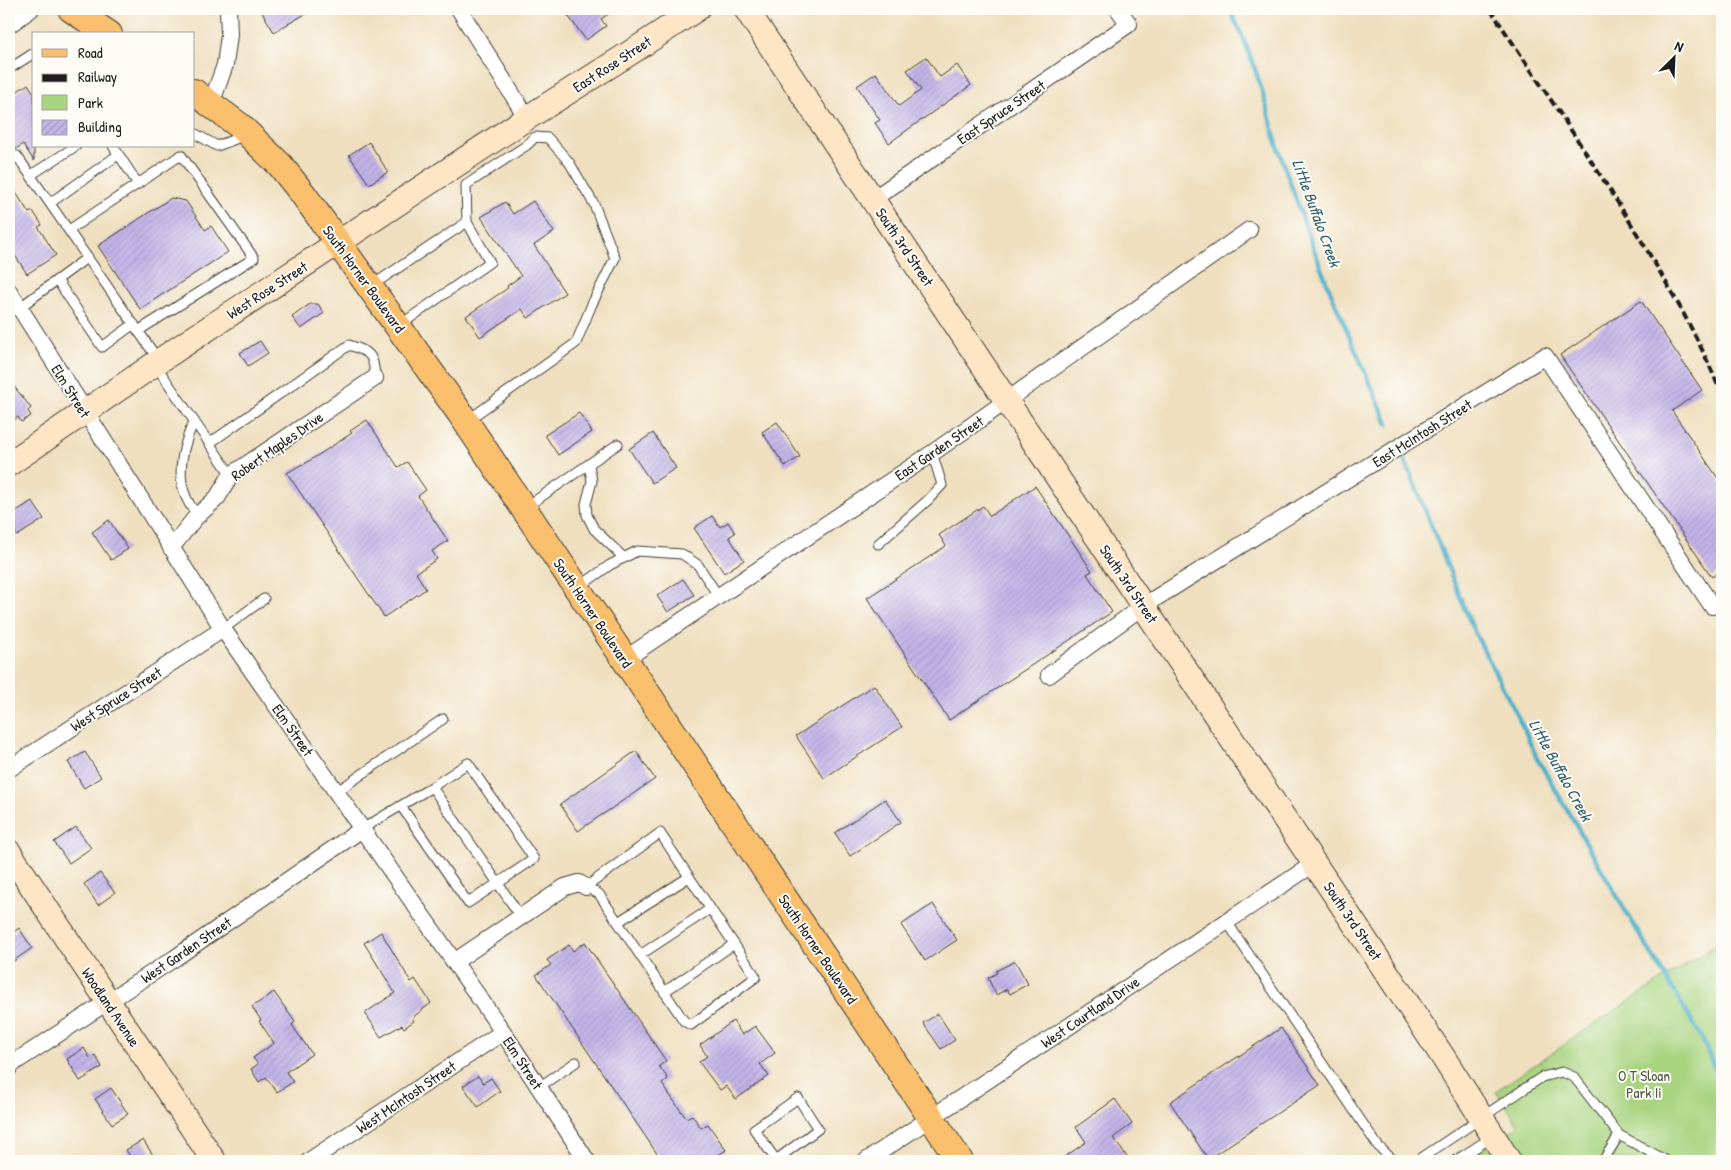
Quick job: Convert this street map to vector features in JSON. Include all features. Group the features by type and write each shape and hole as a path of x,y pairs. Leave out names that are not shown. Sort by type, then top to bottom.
{"main road":[{"path":"71,9 100,31"},
{"name":"South Horner Boulevard","path":"202,98 248,134 280,165 398,326 625,659 960,1161"}],"street":[{"path":"9,25 31,9"},
{"path":"202,98 225,65 229,35 228,9"},
{"path":"459,9 531,128"},
{"name":"East Rose Street","path":"531,128 697,9"},
{"name":"South 3rd Street","path":"746,9 1315,863 1509,1161"},
{"name":"East Spruce Street","path":"873,199 1129,24 1118,9"},
{"name":"West Rose Street","path":"9,464 84,411 338,243 531,128"},
{"name":"East Garden Street","path":"625,659 1008,402 1249,230"},
{"name":"Elm Street","path":"9,292 223,629 503,1032 587,1161"},
{"name":"East McIntosh Street","path":"1049,675 1143,606 1545,356 1712,606"},
{"name":"Robert Maples Drive","path":"172,548 198,516 216,498 231,476 375,378"},
{"name":"West Spruce Street","path":"9,769 223,629"},
{"name":"West Garden Street","path":"9,1068 14,1062 175,958 362,829"},
{"name":"Woodland Avenue","path":"9,852 214,1161"},
{"name":"West Courtland Drive","path":"866,1161 1315,863"},
{"path":"454,962 565,887 579,883 586,887"},
{"name":"West McIntosh Street","path":"309,1161 503,1032"}],"lane":[{"path":"9,69 32,54"},
{"path":"398,326 490,262 467,222 466,185 528,145 531,128 548,138 569,162 594,204 615,258 592,304 576,343 465,422"},
{"path":"195,134 217,146 248,134"},
{"path":"31,175 73,148"},
{"path":"50,204 116,149 138,184"},
{"path":"57,280 102,347 254,258 181,155 69,230"},
{"path":"9,161 17,156 31,175 136,327 157,363 231,476"},
{"path":"370,287 467,222"},
{"path":"19,308 88,257"},
{"path":"210,443 348,345 366,351 374,363 375,378"},
{"path":"194,421 186,439 180,468 181,483 186,497 198,516"},
{"path":"524,509 618,444"},
{"path":"878,544 928,500 942,485 931,454"},
{"path":"588,465 592,482 586,504 587,515 594,529 624,558"},
{"path":"577,588 610,565 637,551 682,554 698,564 719,597"},
{"path":"223,629 264,599"},
{"path":"336,792 443,719"},
{"path":"362,829 468,763 534,859 468,903 401,806"},
{"path":"432,787 521,917"},
{"path":"660,834 689,877 756,976 691,1025 684,1020 664,992 599,894 586,887 660,834"},
{"path":"618,922 689,877"},
{"path":"640,955 710,909"},
{"path":"1227,922 1378,1146 1392,1159 1397,1161"},
{"path":"664,992 734,944"},
{"path":"539,1087 576,1062"},
{"path":"1455,1161 1488,1127 1542,1077 1562,1072 1574,1077 1619,1135 1663,1160"},
{"path":"798,1098 818,1129 775,1161 754,1129 798,1098"},
{"path":"1417,1161 1488,1127"},
{"path":"1603,1161 1619,1135"}],"green space":[{"name":"O T Sloan Park Ii","path":"1722,941 1722,1161 1465,1161 1519,1126 1496,1091"}],"building":[{"path":"260,9 314,9 274,32"},
{"path":"563,9 616,9 601,19 606,26 586,40"},
{"path":"926,57 940,77 957,65 971,85 889,143 875,123 880,120 857,86 876,73 899,106 921,90 907,70"},
{"path":"28,84 32,90 32,148 34,148 34,161 23,144 9,154 9,97"},
{"path":"369,142 388,172 369,184 349,155"},
{"path":"9,182 29,213 33,211 42,225 38,227 56,255 27,274 9,246"},
{"path":"171,198 186,201 205,230 211,226 228,252 140,309 98,246"},
{"path":"533,201 554,232 534,245 565,293 528,318 522,309 480,337 466,316 508,288 507,286 521,276 481,217 505,202 513,214"},
{"path":"1641,301 1702,390 1672,411 1722,484 1722,570 1712,577 1560,355"},
{"path":"310,304 318,304 324,313 301,329 292,317"},
{"path":"260,341 268,353 248,366 240,353"},
{"path":"9,380 31,408 28,411 31,416 21,422 18,417 9,423"},
{"path":"579,413 592,432 558,455 545,435"},
{"path":"367,420 398,467 407,462 426,490 418,496 448,541 432,551 437,559 416,573 426,589 384,617 287,473 303,465 352,433 350,431"},
{"path":"777,422 800,457 785,466 762,432"},
{"path":"653,433 676,468 652,483 629,449"},
{"path":"1035,486 1092,571 1087,574 1112,612 949,720 867,598 946,546 939,535 983,506 990,516"},
{"path":"32,501 44,519 17,536 9,523 9,516"},
{"path":"712,516 720,527 728,522 735,533 729,537 744,560 724,573 694,528"},
{"path":"109,520 128,549 111,560 92,532"},
{"path":"683,579 694,595 668,612 657,596"},
{"path":"874,685 902,727 824,778 796,736"},
{"path":"636,751 655,779 578,831 560,804"},
{"path":"85,752 101,777 84,788 68,762"},
{"path":"885,799 901,822 850,856 835,833"},
{"path":"76,827 91,848 69,863 54,842"},
{"path":"100,873 115,893 98,905 84,884"},
{"path":"933,904 957,940 925,961 901,925"},
{"path":"19,928 32,948 9,964 9,936"},
{"path":"381,932 411,982 415,979 431,1003 412,1018 414,1021 404,1028 402,1025 381,1037 365,1013 395,993 364,943"},
{"path":"585,942 666,1061 659,1066 668,1079 662,1084 686,1118 692,1115 701,1128 708,1124 726,1150 709,1161 662,1161 536,975 551,965 547,960 569,945 573,951"},
{"path":"1015,961 1028,984 1010,994 1007,989 996,995 988,978 997,973 996,971"},
{"path":"274,992 295,1022 292,1025 312,1054 286,1072 293,1082 277,1092 266,1077 259,1082 251,1069 258,1064 253,1058 274,1043 252,1007"},
{"path":"938,1014 955,1040 941,1049 923,1023"},
{"path":"733,1021 742,1035 755,1026 775,1053 760,1064 769,1076 736,1099 726,1086 720,1090 699,1062 707,1056 700,1045"},
{"path":"1281,1028 1320,1085 1208,1159 1170,1102"},
{"path":"84,1048 90,1058 95,1055 102,1067 80,1081 67,1059"},
{"path":"478,1076 483,1083 491,1078 500,1091 478,1107 463,1086"},
{"path":"111,1088 128,1114 112,1124 95,1099"},
{"path":"1115,1099 1132,1124 1113,1138 1130,1161 1059,1161 1086,1142 1076,1127"},
{"path":"143,1140 157,1161 133,1161 126,1150"}],"waterway":[{"name":"Little Buffalo Creek","path":"1229,9 1250,55 1281,157 1321,269 1388,424"},
{"name":"Little Buffalo Creek","path":"1402,453 1473,629 1536,756 1702,1038 1722,1086"}],"railway":[{"path":"1490,9 1644,245 1696,338 1722,396"}]}
